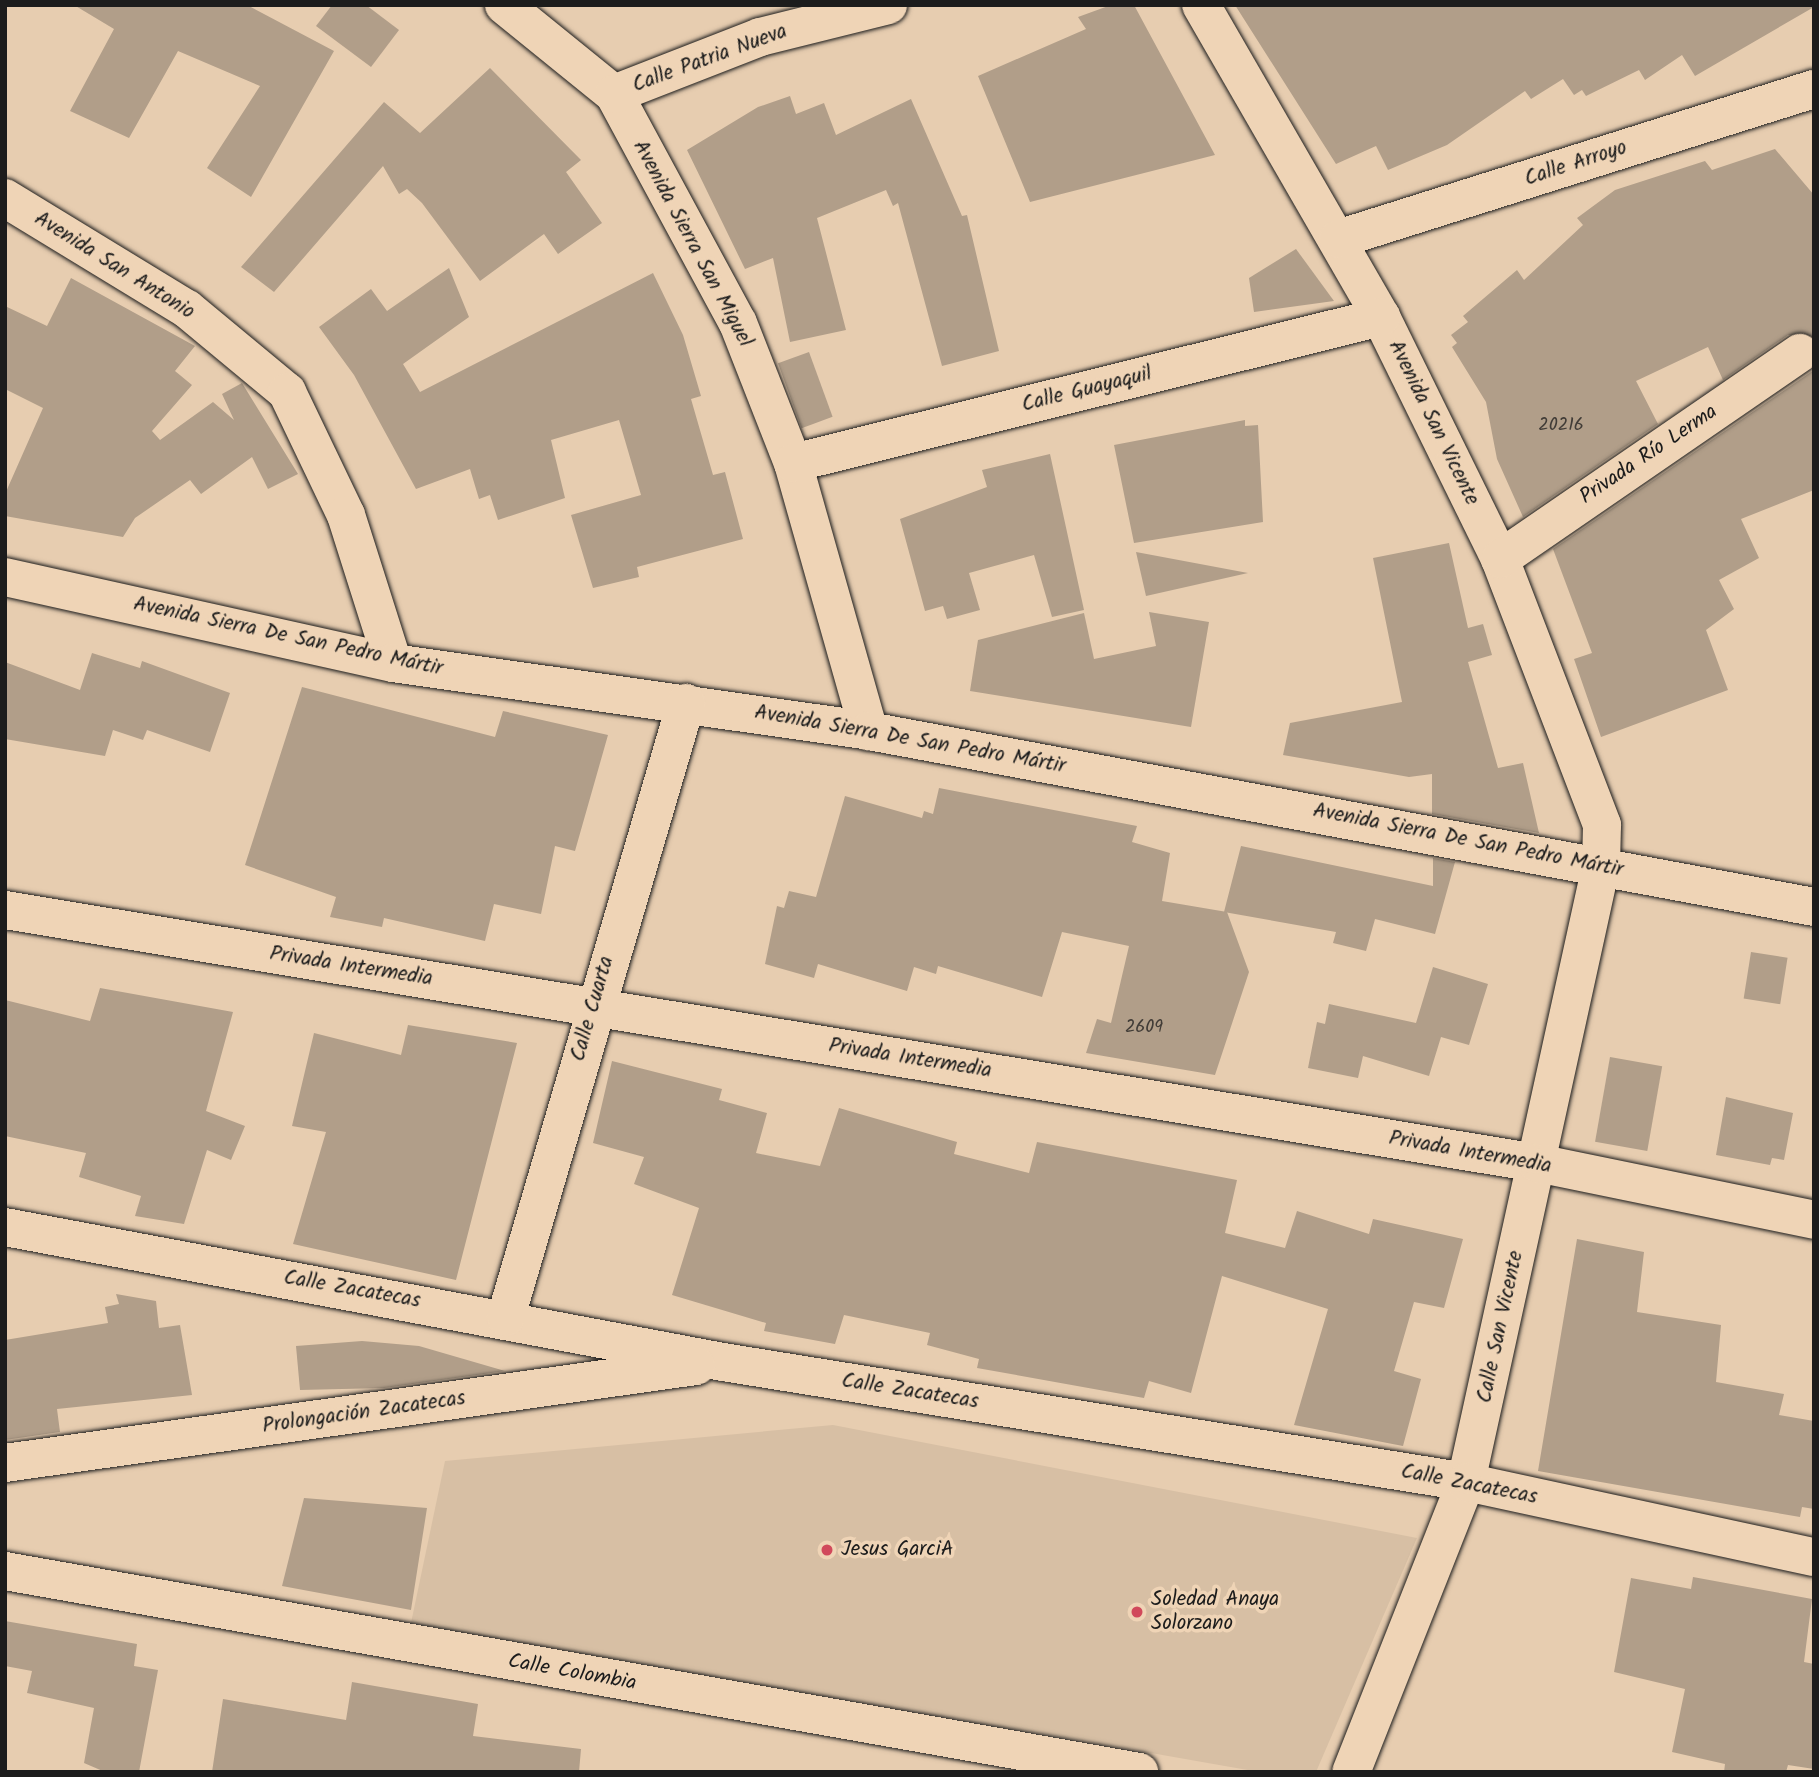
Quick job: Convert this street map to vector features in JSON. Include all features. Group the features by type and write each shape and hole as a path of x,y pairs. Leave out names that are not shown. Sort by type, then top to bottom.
{"street":[{"name":"Avenida Sierra San Miguel","path":"504,5 614,94 738,323 793,463 869,731"},
{"name":"Calle Patria Nueva","path":"614,94 760,37 888,5"},
{"name":"Avenida San Vicente","path":"1201,5 1381,317 1500,559 1585,771 1602,825 1601,866"},
{"name":"Calle Arroyo","path":"1338,239 1814,89"},
{"name":"Avenida San Antonio","path":"5,198 187,309 287,392 346,515 393,663"},
{"name":"Calle Guayaquil","path":"793,463 1381,317"},
{"name":"Privada Río Lerma","path":"1500,559 1800,353"},
{"name":"Avenida Sierra De San Pedro Mártir","path":"5,577 393,663 686,702 869,731 1814,907"},
{"name":"Calle Cuarta","path":"506,1317 593,1007 686,702"},
{"name":"Calle San Vicente","path":"1351,1772 1466,1482 1601,866"},
{"name":"Privada Intermedia","path":"5,910 1537,1163 1814,1220"},
{"name":"Calle Zacatecas","path":"5,1227 506,1317 723,1362 1466,1482 1814,1558"},
{"name":"Prolongación Zacatecas","path":"5,1463 723,1362"},
{"name":"Calle Colombia","path":"5,1571 1001,1762 1139,1772"}],"shaded area":[{"path":"833,1425 1417,1538 1316,1772 1259,1772 411,1623 445,1461"}],"building":[{"path":"74,5 247,5 334,51 251,197 207,168 260,86 178,51 129,138 70,111 114,29"},
{"path":"332,5 366,5 399,30 371,67 316,26"},
{"path":"1111,5 1134,5 1215,155 1030,202 978,76 1086,29 1078,17"},
{"path":"1235,5 1814,7 1695,76 1682,55 1645,80 1639,70 1586,96 1582,90 1574,95 1563,79 1531,99 1525,91 1447,145 1388,170 1376,146 1336,164"},
{"path":"490,68 581,160 566,172 602,223 558,254 544,234 480,281 422,203 407,189 399,194 383,166 274,292 241,267 384,102 420,133"},
{"path":"790,96 796,114 824,103 836,135 911,99 962,216 967,215 999,351 942,366 898,203 893,206 886,190 817,218 846,330 790,342 773,258 745,269 687,150 758,107"},
{"path":"1775,149 1814,195 1814,337 1788,335 1723,380 1708,347 1636,381 1658,424 1523,517 1497,459 1486,402 1452,347 1457,343 1451,335 1468,322 1463,316 1517,270 1524,280 1583,225 1577,218 1615,190 1705,161 1712,170"},
{"path":"1296,249 1334,301 1254,312 1249,278"},
{"path":"449,268 469,317 403,364 420,392 653,273 683,335 701,396 691,399 713,475 725,472 743,539 637,567 639,577 593,588 571,515 641,495 619,420 551,440 565,498 498,520 490,495 479,499 470,469 416,489 354,375 319,327 371,289 387,311"},
{"path":"71,278 195,346 175,371 192,385 152,431 160,440 213,402 234,420 222,394 242,383 298,474 268,489 252,457 201,494 190,480 135,518 123,537 5,516 5,494 43,408 5,389 5,306 47,326"},
{"path":"809,352 833,417 802,428 778,363"},
{"path":"1814,370 1814,490 1741,519 1759,558 1719,580 1734,609 1706,630 1728,690 1601,737 1574,659 1592,653 1553,549"},
{"path":"1245,420 1245,426 1258,425 1263,522 1134,543 1114,445"},
{"path":"1050,454 1084,610 1052,617 1034,555 969,573 980,610 947,619 943,606 925,611 900,519 987,487 982,470"},
{"path":"1449,543 1468,628 1483,624 1492,655 1468,662 1498,768 1523,763 1539,833 1432,814 1432,774 1409,777 1283,755 1290,723 1402,702 1373,558"},
{"path":"1136,552 1248,573 1146,596"},
{"path":"1149,612 1209,622 1191,727 970,691 978,640 1084,613 1094,659 1156,646"},
{"path":"92,653 140,668 142,661 230,693 210,752 147,730 143,740 113,730 105,756 5,739 5,662 80,690"},
{"path":"302,687 495,737 503,711 608,735 575,851 555,846 541,914 494,904 485,941 384,918 382,927 330,917 336,897 245,865"},
{"path":"939,788 1137,826 1132,842 1170,853 1162,901 1227,912 1249,972 1215,1075 1086,1053 1097,1019 1111,1023 1129,946 1062,932 1042,997 938,966 936,974 914,967 907,991 818,964 814,978 765,964 777,906 784,908 789,891 816,897 845,796 922,818 924,811 933,814"},
{"path":"1241,846 1433,886 1433,858 1455,862 1435,934 1375,919 1366,951 1333,943 1336,932 1224,912"},
{"path":"1751,952 1788,958 1780,1004 1744,998"},
{"path":"1433,967 1488,984 1469,1045 1441,1037 1429,1076 1363,1056 1358,1078 1308,1068 1317,1022 1325,1024 1329,1004 1416,1023"},
{"path":"100,988 233,1012 206,1111 245,1126 231,1160 207,1150 184,1224 135,1216 141,1196 79,1177 86,1153 5,1136 5,1000 90,1021"},
{"path":"408,1025 517,1043 456,1280 293,1244 326,1132 292,1126 314,1033 401,1055"},
{"path":"1610,1057 1662,1066 1647,1151 1595,1142"},
{"path":"612,1061 722,1089 719,1100 767,1113 756,1153 820,1166 839,1108 957,1142 954,1154 1029,1173 1037,1142 1237,1180 1225,1233 1285,1248 1297,1211 1369,1234 1373,1219 1463,1239 1444,1308 1414,1302 1394,1371 1421,1379 1403,1446 1294,1425 1328,1309 1222,1276 1191,1393 1149,1381 1144,1398 977,1368 979,1359 927,1345 930,1333 844,1315 835,1344 764,1331 766,1323 672,1295 699,1208 634,1184 644,1157 593,1143"},
{"path":"1726,1097 1793,1113 1784,1160 1772,1158 1770,1165 1716,1155"},
{"path":"1577,1239 1644,1252 1637,1312 1721,1325 1716,1382 1784,1394 1779,1415 1814,1421 1814,1509 1802,1507 1800,1517 1538,1471"},
{"path":"116,1294 156,1301 159,1328 180,1325 192,1395 57,1409 60,1432 5,1440 5,1340 108,1323 105,1307 119,1304"},
{"path":"362,1341 419,1346 505,1371 384,1388 300,1390 296,1346"},
{"path":"304,1498 427,1508 411,1610 282,1586"},
{"path":"1693,1577 1812,1599 1804,1662 1814,1664 1814,1769 1788,1765 1786,1772 1724,1772 1725,1764 1672,1752 1685,1689 1614,1672 1631,1578 1691,1589"},
{"path":"5,1621 137,1644 134,1666 158,1670 139,1772 105,1772 84,1763 94,1708 27,1693 32,1671 5,1666"},
{"path":"352,1682 478,1704 473,1736 581,1749 579,1772 212,1772 223,1699 346,1720"}],"place":[{"name":"Jesus GarciA","path":"827,1550"},
{"name":"Soledad Anaya Solorzano","path":"1137,1612"}]}
